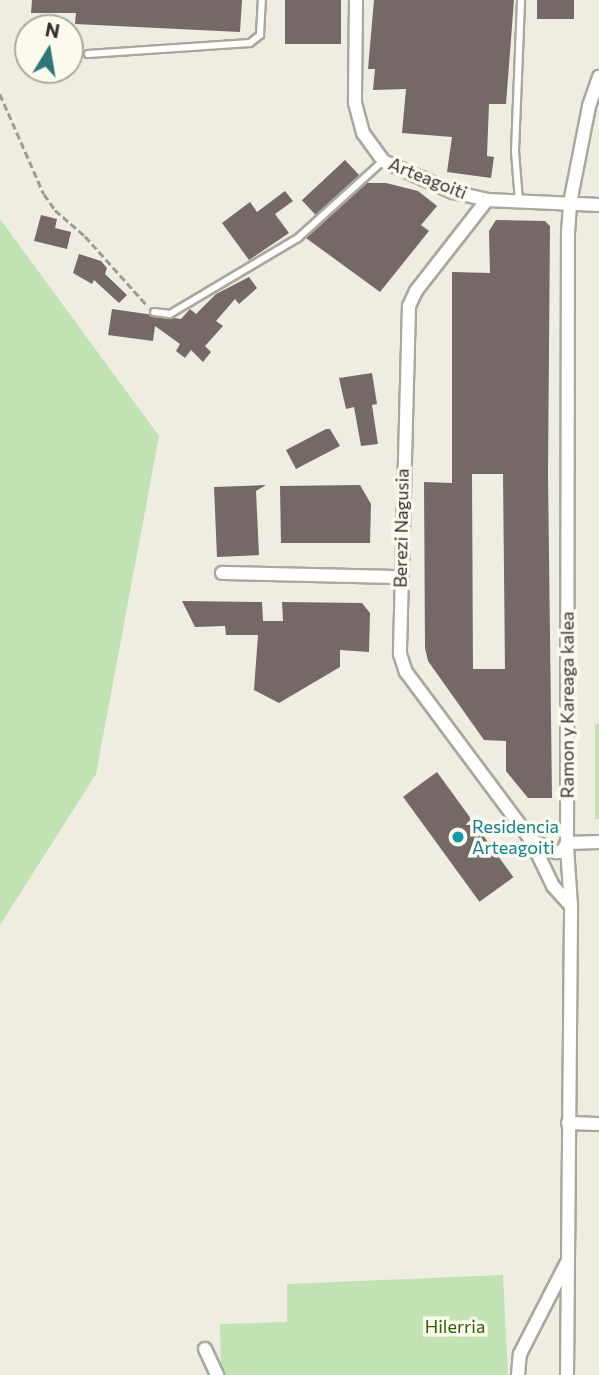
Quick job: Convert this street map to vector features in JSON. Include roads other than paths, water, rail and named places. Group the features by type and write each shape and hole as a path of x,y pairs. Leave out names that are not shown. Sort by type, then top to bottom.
{"street":[{"name":"Arteagoiti","path":"356,0 355,103 363,133 383,161 453,192 487,200 599,205"},
{"name":"Ramon y Kareaga kalea","path":"567,1375 571,906 566,843 570,203 589,106 599,77"},
{"name":"Berezi Nagusia","path":"487,200 415,291 409,306 400,654 406,672 531,840 553,887 571,906"},
{"path":"222,573 400,577"},
{"path":"531,840 556,852 562,852 566,843 599,842"},
{"path":"545,867 558,874 567,871"},
{"path":"568,1123 599,1124"},
{"path":"518,1375 520,1354 567,1262"},
{"path":"205,1349 217,1375"}],"lane":[{"path":"88,54 250,43 260,35 262,0"},
{"path":"519,201 515,152 521,0"},
{"path":"154,312 170,314 298,237 383,161"}],"place":[{"name":"Residencia Arteagoiti","path":"458,837"}],"park label":[{"name":"Hilerria","path":"455,1326"}]}
